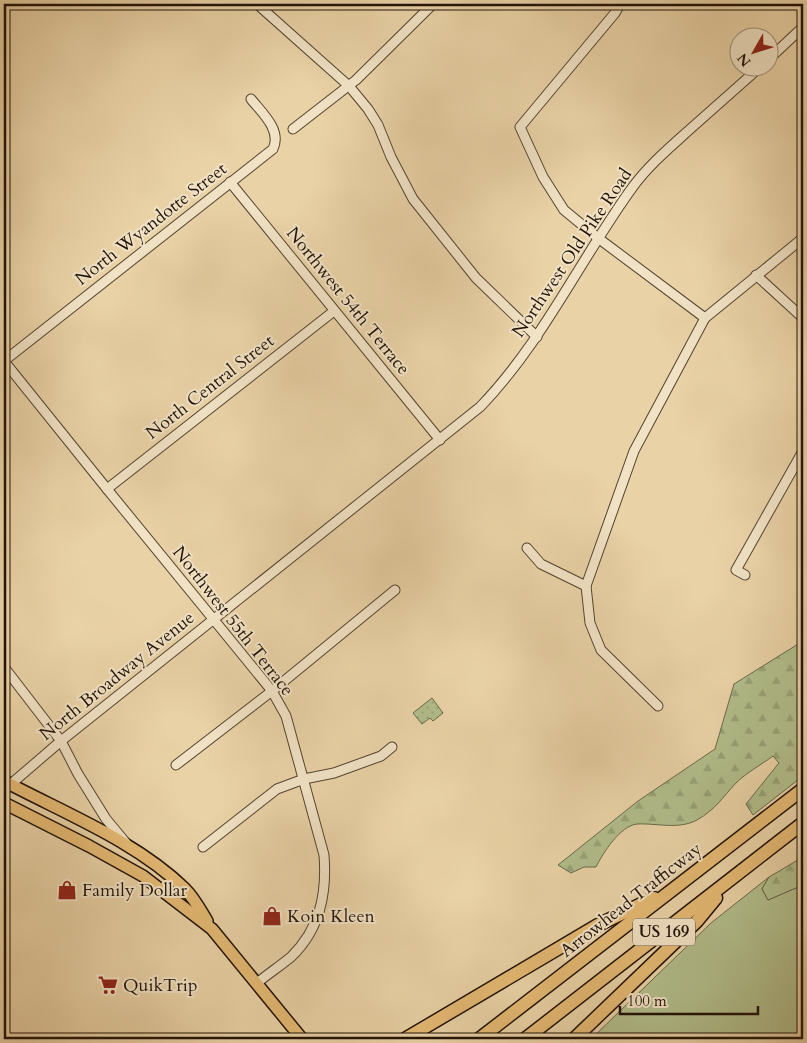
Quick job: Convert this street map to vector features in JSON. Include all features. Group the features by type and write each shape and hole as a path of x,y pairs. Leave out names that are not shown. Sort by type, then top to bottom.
{"highway":[{"name":"Arrowhead Trafficway","path":"479,1039 803,789"},
{"name":"US 169","path":"524,1039 728,883 803,823"},
{"path":"574,1039 697,921 728,883"},
{"path":"406,1039 598,925 678,886"}],"main road":[{"path":"6,785 128,846 166,873 187,891 212,929 302,1039"},
{"path":"4,803 143,876 212,929"}],"street":[{"path":"257,4 349,86 368,109 378,125 391,157 413,198 476,278 537,336"},
{"path":"293,129 349,86 433,4"},
{"path":"620,4 520,127 543,176 564,210 598,238 705,318"},
{"path":"780,49 803,27"},
{"name":"Northwest Old Pike Road","path":"440,440 480,407 499,388 537,336 598,238 650,165 748,78"},
{"name":"North Wyandotte Street","path":"4,361 273,149 276,144 274,127 252,99"},
{"name":"Northwest 54th Terrace","path":"230,182 440,440"},
{"path":"658,706 602,650 590,623 586,586 634,450 705,318 803,238"},
{"path":"756,275 803,318"},
{"name":"North Central Street","path":"107,489 334,311"},
{"name":"Northwest 55th Terrace","path":"4,361 272,691 286,716 324,855 326,877 321,906 310,933 288,960 257,983"},
{"name":"North Broadway Avenue","path":"6,785 440,440"},
{"path":"745,575 736,570 803,451"},
{"path":"527,548 541,564 586,586"},
{"path":"176,765 272,691 395,590"},
{"path":"4,667 61,741 78,774 106,818 128,846"},
{"path":"202,847 277,789 304,779 334,773 380,756 392,747"}],"green space":[{"path":"803,641 803,776 753,815 746,804 779,763 773,756 740,779 714,807 697,820 682,825 637,824 618,835 596,867 584,867 571,873 558,865 638,801 715,749 734,684"},
{"path":"432,698 443,713 433,721 430,718 422,724 413,713"},
{"path":"803,857 803,885 768,900 762,889 769,877"},
{"path":"769,877 762,889 768,900 803,885 803,1039 591,1039 711,923"}],"place":[{"name":"Family Dollar","path":"67,890"},
{"name":"Koin Kleen","path":"272,916"},
{"name":"QuikTrip","path":"108,985"}]}
